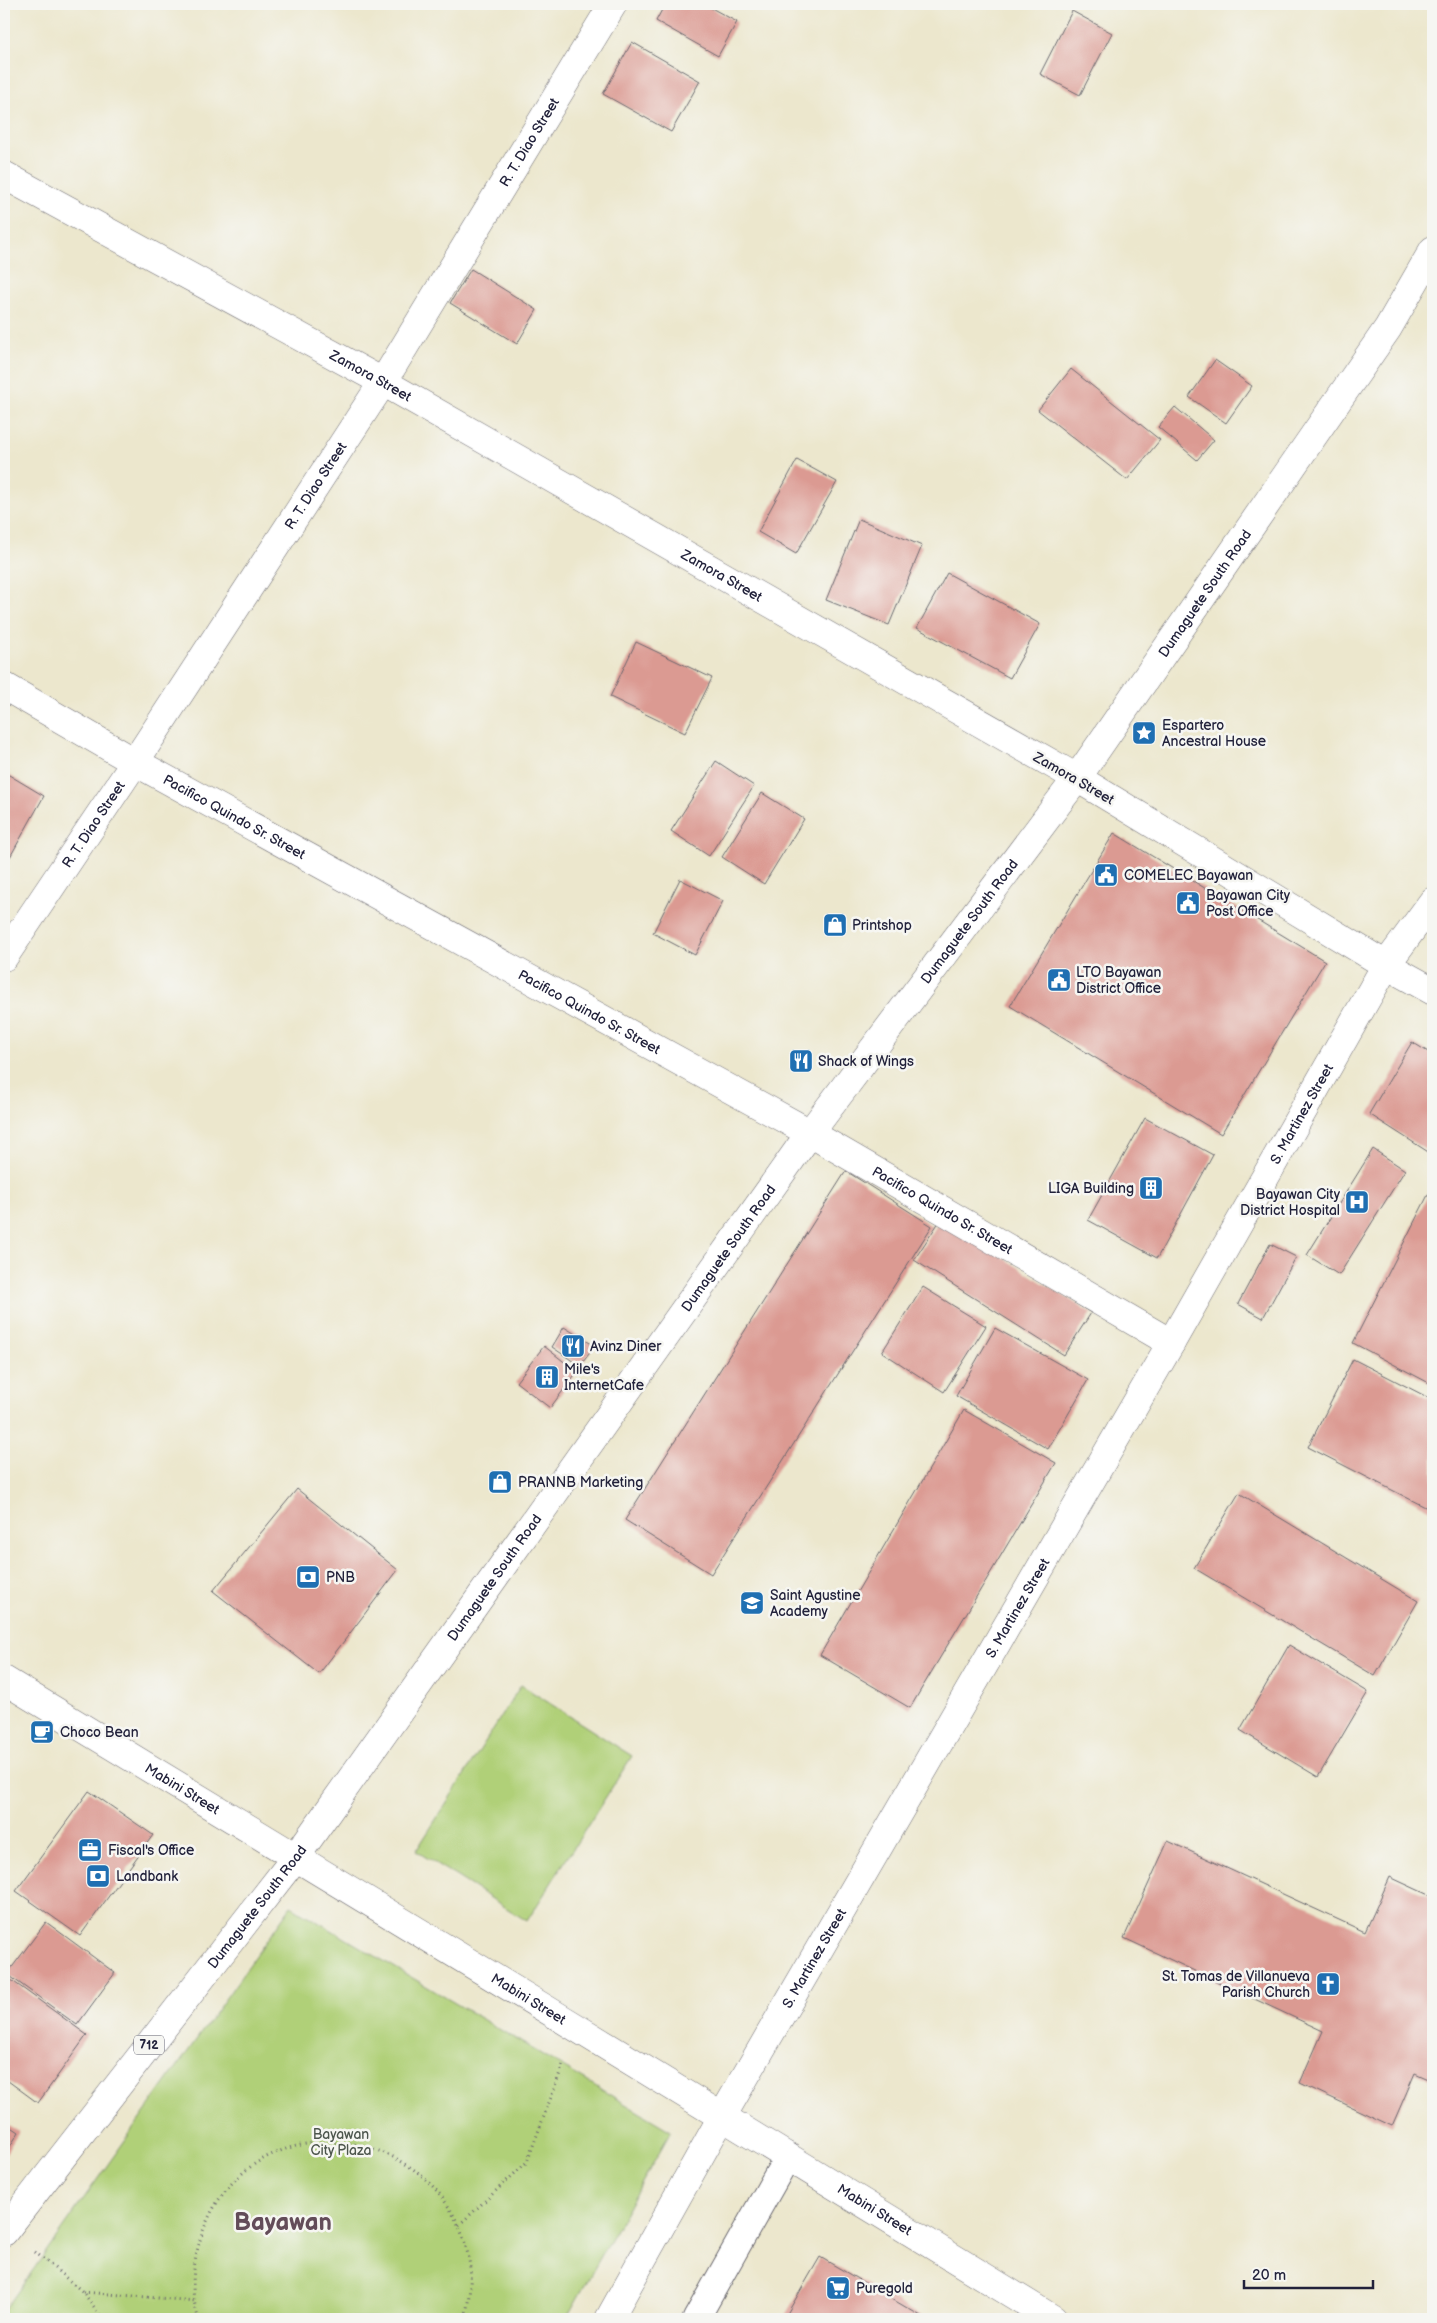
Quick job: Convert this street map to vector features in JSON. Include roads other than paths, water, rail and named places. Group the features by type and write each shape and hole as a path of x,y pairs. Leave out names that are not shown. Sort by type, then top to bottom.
{"main road":[{"name":"R. T. Diao Street","path":"4,957 135,762 383,382 613,4"},
{"name":"Zamora Street","path":"4,175 383,382 1076,778 1386,965 1433,991"},
{"name":"Dumaguete South Road","path":"5,2230 295,1858 810,1133 1076,778 1388,328 1433,250"},
{"name":"Pacifico Quindo Sr. Street","path":"4,686 135,762 810,1133 1171,1344"},
{"name":"S. Martinez Street","path":"609,2319 723,2115 1171,1344 1386,965 1433,901"},
{"name":"Mabini Street","path":"4,1680 576,2029 723,2115 1053,2319"}],"lane":[{"path":"696,2319 788,2156"}],"place":[{"name":"Espartero Ancestral House","path":"1144,733"},
{"name":"COMELEC Bayawan","path":"1106,875"},
{"name":"Bayawan City Post Office","path":"1188,903"},
{"name":"Printshop","path":"835,925"},
{"name":"LTO Bayawan District Office","path":"1059,980"},
{"name":"Shack of Wings","path":"801,1061"},
{"name":"LIGA Building","path":"1151,1188"},
{"name":"Bayawan City District Hospital","path":"1357,1202"},
{"name":"Avinz Diner","path":"573,1346"},
{"name":"Mile's InternetCafe","path":"547,1377"},
{"name":"PRANNB Marketing","path":"500,1482"},
{"name":"PNB","path":"308,1577"},
{"name":"Saint Agustine Academy","path":"752,1603"},
{"name":"Choco Bean","path":"42,1732"},
{"name":"Fiscal's Office","path":"90,1850"},
{"name":"Landbank","path":"98,1876"},
{"name":"St. Tomas de Villanueva Parish Church","path":"1328,1984"},
{"name":"Puregold","path":"838,2288"}],"district":[{"name":"Bayawan","path":"283,2222"}],"park label":[{"name":"Bayawan City Plaza","path":"341,2142"}]}
